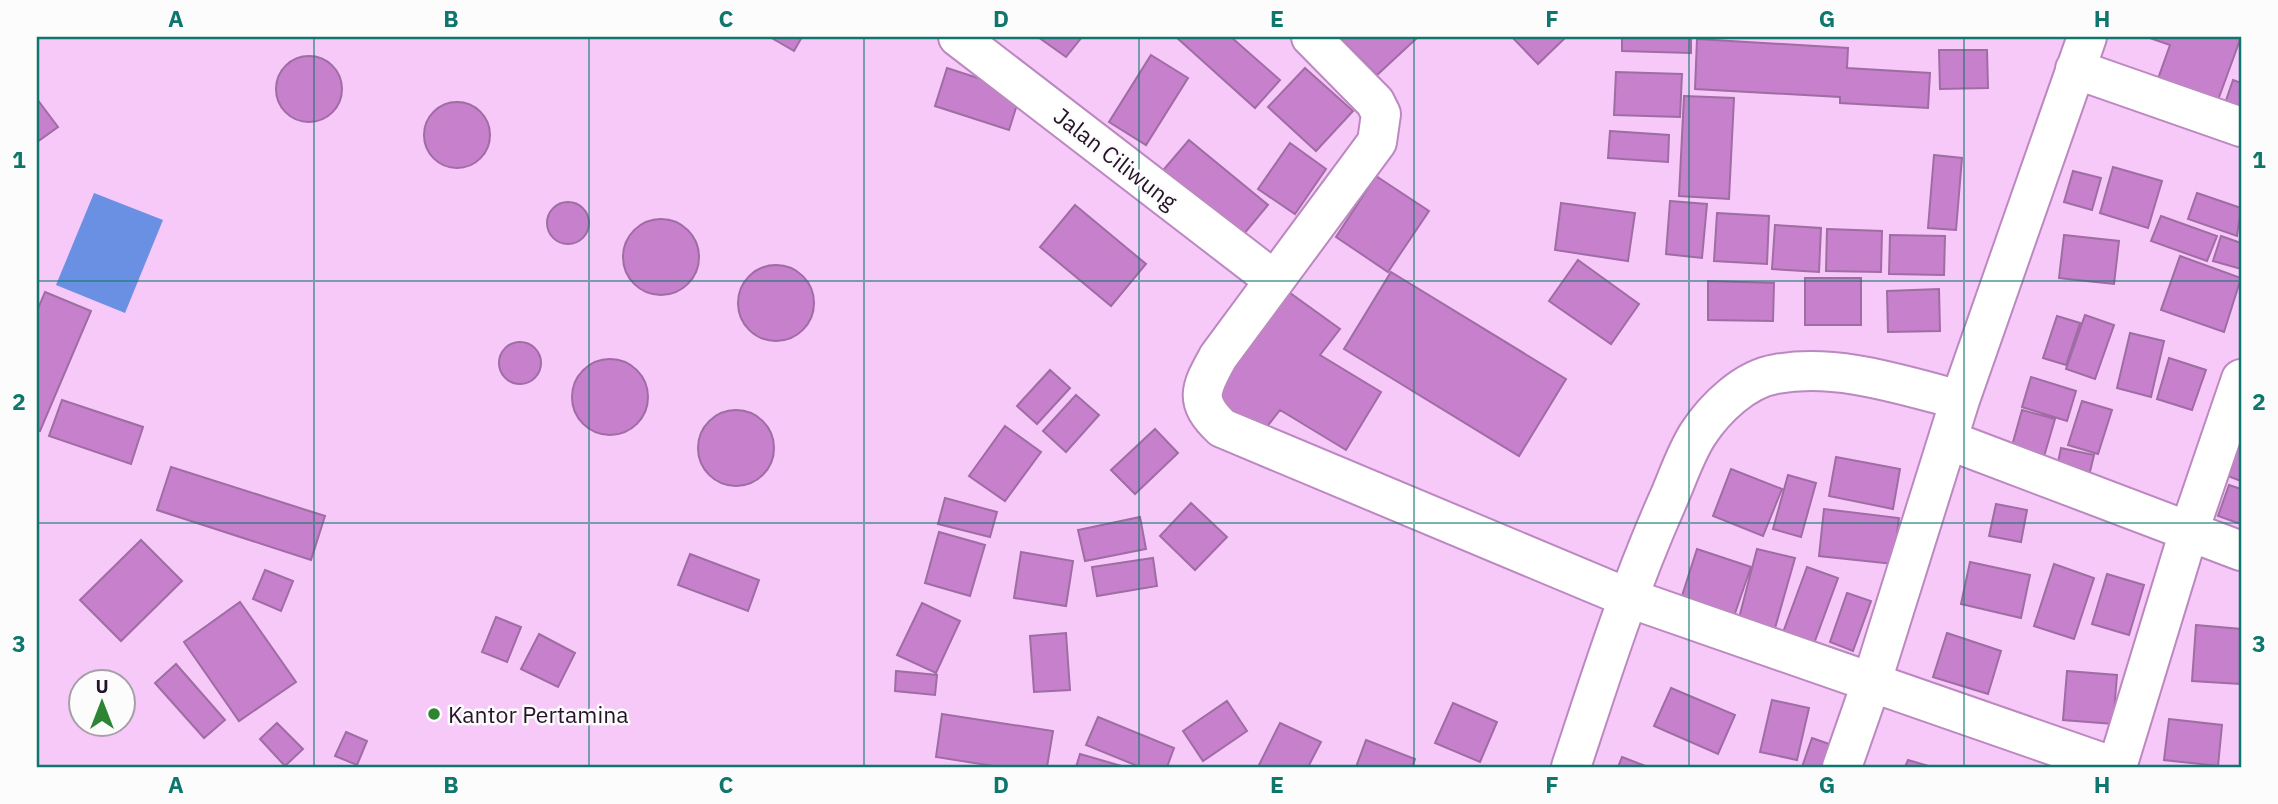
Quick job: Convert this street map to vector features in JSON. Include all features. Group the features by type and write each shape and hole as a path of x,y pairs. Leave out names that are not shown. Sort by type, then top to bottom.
{"street":[{"name":"Jalan Ciliwung","path":"958,37 1274,280"},
{"path":"1311,37 1375,102 1381,114 1379,135 1377,142 1218,357 1203,384 1205,408 1222,428 1626,597 2116,767 2189,531 2241,379"},
{"path":"1842,767 1872,681 1960,400 2081,53 2241,127"},
{"path":"1571,767 1626,597 1698,434 1732,394 1774,374 1818,372 1886,380 1960,400"},
{"path":"1948,440 2241,551"}],"water":[{"path":"94,193 163,220 125,313 56,285"}],"building":[{"path":"770,37 802,37 794,51"},
{"path":"1038,37 1082,37 1066,57"},
{"path":"1176,37 1231,37 1280,80 1255,108"},
{"path":"1339,37 1418,37 1377,75"},
{"path":"1512,37 1566,37 1538,64"},
{"path":"1622,37 1691,37 1691,53 1622,51"},
{"path":"2147,37 2241,37 2214,111 2154,90 2170,45"},
{"path":"1697,39 1848,48 1847,68 1930,73 1928,108 1840,103 1840,97 1695,89"},
{"path":"1939,50 1987,50 1988,88 1940,89"},
{"path":"1151,55 1188,78 1146,145 1109,122"},
{"path":"309,56 322,59 332,66 339,76 342,89 339,102 332,112 322,119 309,122 296,119 286,112 279,102 276,89 279,76 286,66 296,59"},
{"path":"947,68 1021,92 1009,130 935,106"},
{"path":"1305,68 1353,111 1316,151 1268,107"},
{"path":"1616,72 1682,74 1680,117 1614,115"},
{"path":"2233,80 2241,83 2241,115 2223,109"},
{"path":"1684,96 1734,98 1729,199 1679,196"},
{"path":"37,99 58,127 37,142"},
{"path":"457,102 470,105 480,112 487,122 490,135 487,148 480,158 470,165 457,168 444,165 434,158 427,148 424,135 427,122 434,112 444,105"},
{"path":"1610,131 1669,135 1668,162 1608,158"},
{"path":"1189,140 1268,205 1233,247 1154,181"},
{"path":"1290,143 1326,169 1295,214 1258,189"},
{"path":"1934,155 1962,158 1956,230 1928,228"},
{"path":"2113,167 2162,181 2148,228 2100,213"},
{"path":"2073,171 2101,178 2092,210 2064,202"},
{"path":"1376,176 1429,211 1388,272 1336,237"},
{"path":"2197,193 2241,208 2237,236 2188,219"},
{"path":"1670,201 1707,204 1702,258 1666,254"},
{"path":"568,202 583,208 589,223 583,238 568,244 553,238 547,223 553,208"},
{"path":"1561,203 1635,213 1628,261 1555,250"},
{"path":"1075,205 1146,264 1111,306 1040,247"},
{"path":"1717,213 1769,216 1767,264 1714,261"},
{"path":"2161,216 2217,236 2207,261 2151,241"},
{"path":"661,219 675,222 688,230 696,243 699,257 696,271 688,284 675,292 661,295 647,292 634,284 626,271 623,257 626,243 634,230 647,222"},
{"path":"1775,225 1821,228 1819,272 1772,269"},
{"path":"1827,229 1882,231 1881,272 1826,271"},
{"path":"1890,235 1945,236 1944,275 1889,274"},
{"path":"2064,235 2119,241 2114,284 2059,278"},
{"path":"2221,236 2241,243 2241,269 2213,261"},
{"path":"2180,256 2241,278 2224,332 2161,310"},
{"path":"1578,260 1639,304 1611,344 1549,301"},
{"path":"776,265 790,268 803,276 811,289 814,303 811,317 803,330 790,338 776,341 762,338 749,330 741,317 738,303 741,289 749,276 762,268"},
{"path":"1391,272 1566,379 1519,456 1344,349"},
{"path":"1805,278 1861,278 1861,325 1805,325"},
{"path":"1708,281 1774,283 1773,321 1708,320"},
{"path":"1939,289 1940,331 1888,332 1887,291"},
{"path":"1286,290 1340,329 1320,355 1381,392 1346,450 1280,410 1262,433 1209,394"},
{"path":"45,292 91,311 40,431 37,430 37,311"},
{"path":"2085,315 2114,325 2095,379 2066,369"},
{"path":"2057,316 2080,323 2066,365 2043,358"},
{"path":"2130,333 2164,341 2151,397 2117,388"},
{"path":"520,342 535,348 541,363 535,378 520,384 505,378 499,363 505,348"},
{"path":"2169,358 2206,370 2192,410 2157,399"},
{"path":"610,359 624,362 637,370 645,383 648,397 645,411 637,424 624,432 610,435 596,432 583,424 575,411 572,397 575,383 583,370 596,362"},
{"path":"1050,370 1070,388 1037,424 1017,406"},
{"path":"2031,377 2076,391 2067,421 2022,407"},
{"path":"1076,395 1099,415 1066,452 1043,431"},
{"path":"62,400 143,427 131,464 49,436"},
{"path":"2082,401 2112,410 2098,454 2068,445"},
{"path":"736,410 750,413 763,421 771,434 774,448 771,462 763,475 750,483 736,486 722,483 709,475 701,462 698,448 701,434 709,421 722,413"},
{"path":"2022,410 2055,419 2040,470 2008,460"},
{"path":"1005,426 1041,452 1005,501 969,476"},
{"path":"1155,429 1178,453 1135,494 1111,470"},
{"path":"2236,442 2241,444 2241,481 2225,475"},
{"path":"2061,448 2094,455 2087,484 2055,477"},
{"path":"1836,457 1900,469 1893,509 1829,496"},
{"path":"171,467 325,516 311,560 157,510"},
{"path":"1731,469 1782,489 1763,536 1713,516"},
{"path":"1788,475 1816,483 1801,537 1773,529"},
{"path":"2229,485 2241,489 2241,524 2218,516"},
{"path":"945,498 997,512 990,537 938,524"},
{"path":"1191,503 1227,537 1195,570 1160,536"},
{"path":"1996,504 2027,510 2021,542 1989,536"},
{"path":"1824,509 1899,518 1893,564 1819,556"},
{"path":"1140,517 1146,549 1085,561 1078,530"},
{"path":"939,532 985,545 970,596 925,583"},
{"path":"141,540 182,581 121,641 80,600"},
{"path":"1697,549 1751,567 1733,619 1680,602"},
{"path":"1757,549 1795,558 1775,628 1739,618"},
{"path":"1021,552 1073,561 1066,606 1014,598"},
{"path":"690,554 759,580 748,611 678,585"},
{"path":"1153,558 1157,586 1097,596 1092,567"},
{"path":"1970,562 2030,575 2021,618 1961,604"},
{"path":"2054,564 2094,578 2074,639 2034,626"},
{"path":"1807,567 1838,578 1812,649 1781,638"},
{"path":"265,570 293,581 281,611 253,599"},
{"path":"2107,574 2144,585 2129,635 2092,624"},
{"path":"1847,593 1871,601 1853,651 1830,642"},
{"path":"240,602 296,682 239,721 184,642"},
{"path":"922,603 960,621 936,673 897,655"},
{"path":"496,617 521,627 507,662 482,652"},
{"path":"2196,625 2241,629 2240,684 2192,681"},
{"path":"1066,633 1070,690 1034,692 1030,636"},
{"path":"1947,633 2001,651 1988,694 1933,677"},
{"path":"539,634 575,653 558,687 521,669"},
{"path":"176,664 225,720 204,738 155,683"},
{"path":"896,671 937,675 935,695 895,691"},
{"path":"2067,671 2117,675 2113,724 2063,720"},
{"path":"1671,688 1735,715 1718,754 1654,726"},
{"path":"1772,700 1809,708 1797,760 1760,752"},
{"path":"1227,701 1247,731 1203,761 1183,731"},
{"path":"1453,703 1497,722 1480,762 1435,743"},
{"path":"942,714 1053,731 1047,767 1000,767 936,757"},
{"path":"1098,717 1174,748 1167,767 1140,767 1086,745"},
{"path":"2169,719 2222,725 2218,766 2164,760"},
{"path":"277,723 303,749 285,766 260,739"},
{"path":"1280,723 1321,742 1308,767 1258,767"},
{"path":"346,732 367,741 357,765 335,756"},
{"path":"1812,738 1841,748 1834,767 1802,767"},
{"path":"1366,740 1415,759 1412,767 1356,767"},
{"path":"1080,754 1125,767 1076,767"},
{"path":"1622,757 1648,767 1618,767"},
{"path":"1908,760 1932,767 1905,767"}],"place":[{"name":"Kantor Pertamina","path":"434,714"}]}
